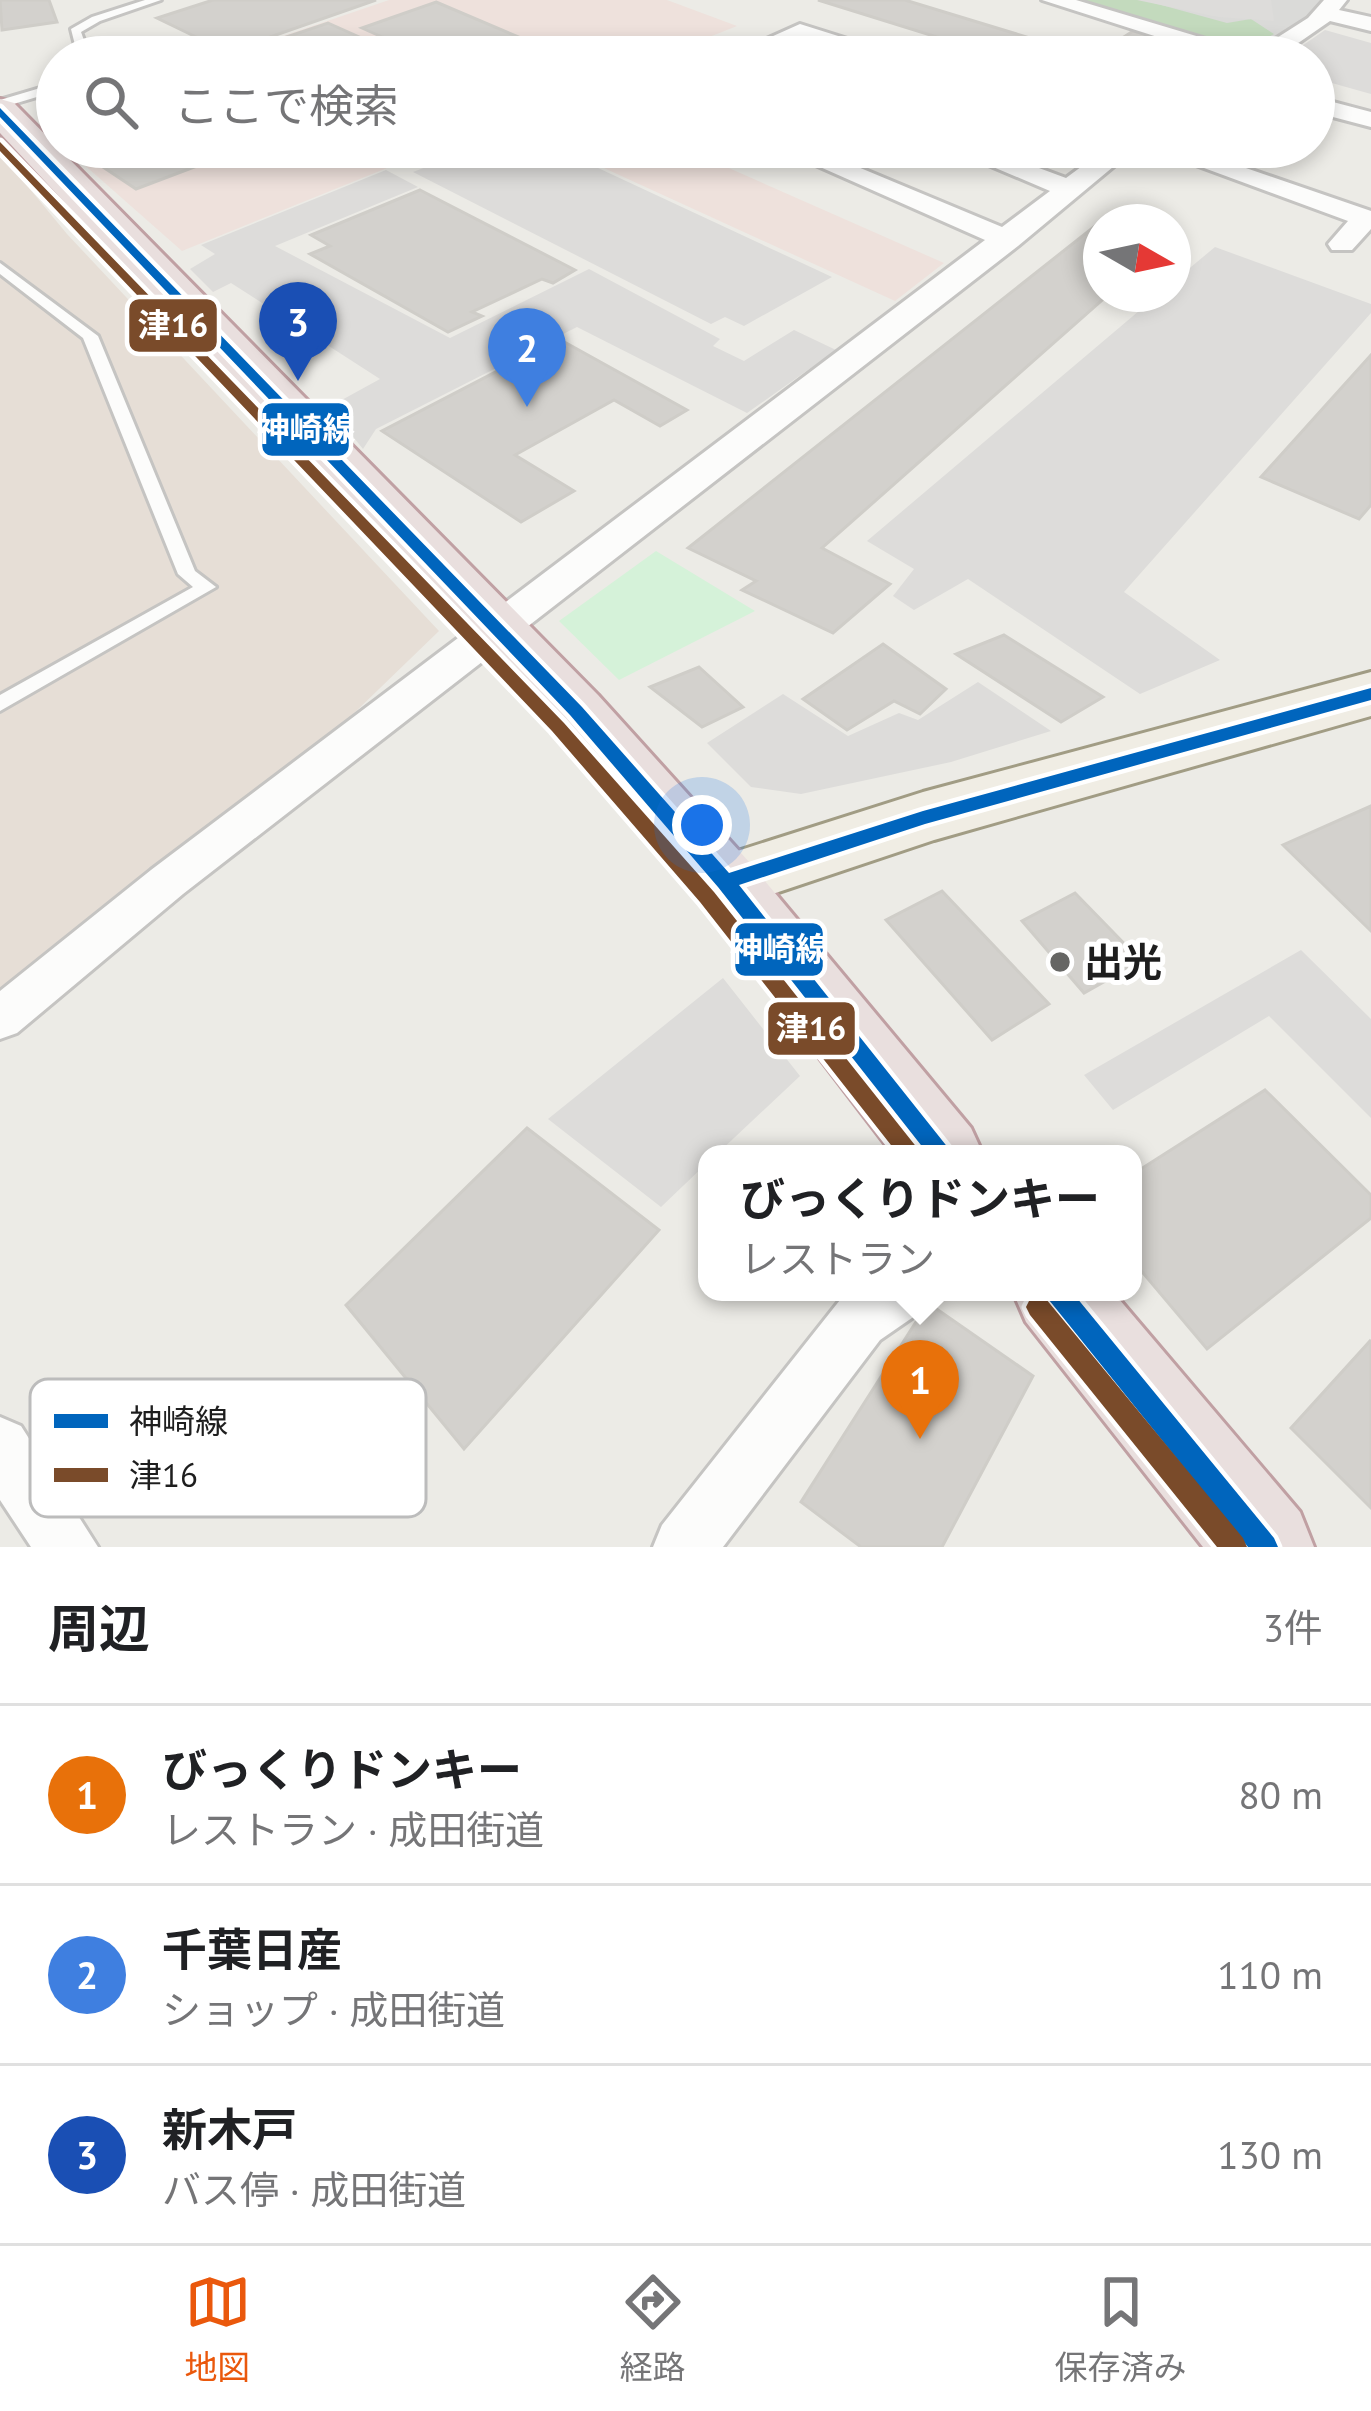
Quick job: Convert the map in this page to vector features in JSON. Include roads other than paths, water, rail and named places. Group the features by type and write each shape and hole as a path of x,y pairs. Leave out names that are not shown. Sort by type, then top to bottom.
{"highway":[{"path":"0,108 36,145"},
{"path":"59,168 497,629 725,882 935,1145"},
{"path":"1064,1301 1265,1547"}],"main road":[{"path":"725,882 944,812 1371,694"}],"street":[{"path":"1053,0 1174,36"},
{"path":"1290,36 1330,6 1371,24"},
{"path":"1335,110 1371,120"},
{"path":"1335,138 1351,143"},
{"path":"838,168 1008,240"},
{"path":"1014,168 1067,188"},
{"path":"0,1018 167,882 1008,240 1095,168"},
{"path":"1221,168 1366,218 1342,244"},
{"path":"684,1547 860,1320 888,1301"},
{"path":"0,1447 30,1492"},
{"path":"47,1517 67,1547"}],"lane":[{"path":"89,0 96,19"},
{"path":"77,36 75,31 96,19 156,0"},
{"path":"0,108 36,95"},
{"path":"0,268 90,336 187,574 207,587 0,704"}],"place":[{"name":"新木戸","path":"298,381"},
{"name":"千葉日産","path":"527,407"},
{"name":"出光","path":"1060,962"},
{"name":"びっくりドンキー","path":"920,1439"}]}
